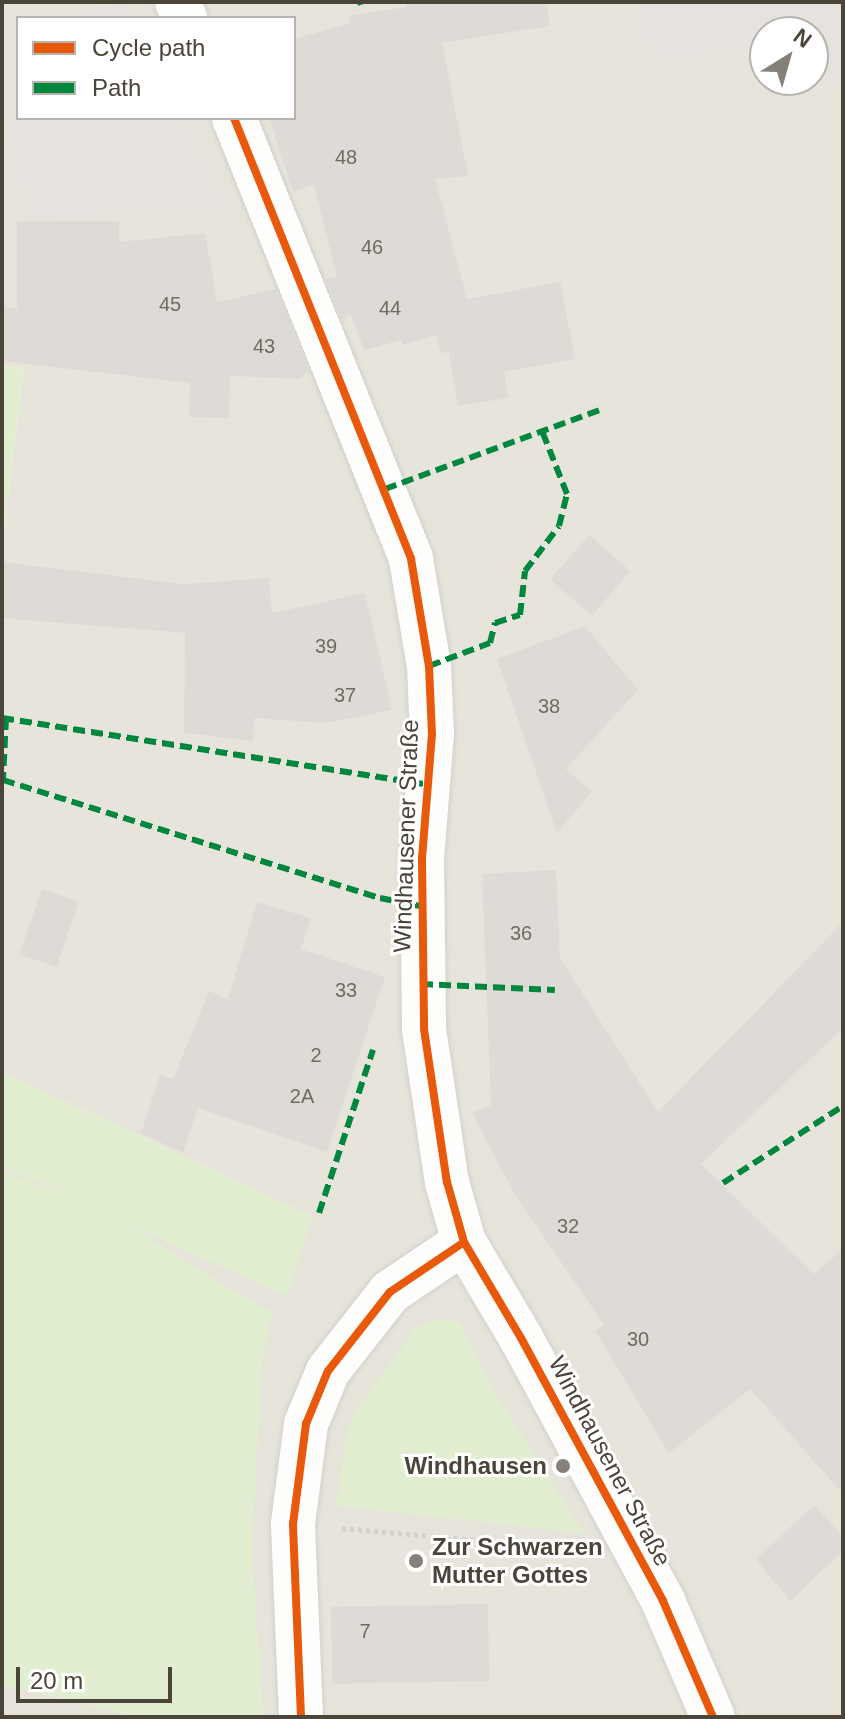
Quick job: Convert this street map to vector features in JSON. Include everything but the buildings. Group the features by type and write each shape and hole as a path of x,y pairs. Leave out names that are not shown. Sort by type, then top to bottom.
{"street":[{"name":"Windhausener Straße","path":"235,120 411,559 429,666 432,734 422,859 424,1029 447,1182 464,1242 521,1338 663,1601 713,1717"},
{"path":"301,1717 293,1524 306,1424 328,1371 390,1292 464,1242"}],"path":[{"path":"293,1524 607,1551 629,1539"}],"shaded area":[{"path":"2,2 843,2 843,1717 263,1717 250,1535 2,1417 2,1166 286,1295 312,1216 2,1072 2,547 24,368 2,365"},
{"path":"638,2 843,2 843,84 829,86 829,16 749,16 749,47 647,62"},
{"path":"126,4 132,16 50,16"},
{"path":"184,120 228,207 25,218 9,121"},
{"path":"2,1685 142,1717 2,1717"}],"green space":[{"path":"2,365 24,367 2,547"},
{"path":"2,1072 312,1216 287,1296 131,1226 234,1292 272,1312 262,1362 252,1549 263,1717 142,1717 2,1685 2,1171 78,1201 2,1166"},
{"path":"436,1319 460,1322 496,1394 584,1533 336,1506 346,1436 360,1405 416,1328"}],"marked path":[{"path":"385,489 602,409"},
{"path":"429,666 490,643 495,623 520,615 525,571 559,526 567,494 542,431"},
{"path":"2,718 430,785"},
{"path":"6,718 3,780 380,898 425,907"},
{"path":"421,984 555,990"},
{"path":"319,1213 373,1050"},
{"path":"723,1183 843,1106"}],"cycle path":[{"path":"235,120 411,559 429,666 432,734 422,859 424,1029 447,1182 464,1242 521,1338 663,1601 713,1717"},
{"path":"301,1717 293,1524 306,1424 328,1371 390,1292 464,1242"}],"place":[{"name":"Windhausen","path":"563,1466"},
{"name":"Zur Schwarzen Mutter Gottes","path":"416,1561"}]}
